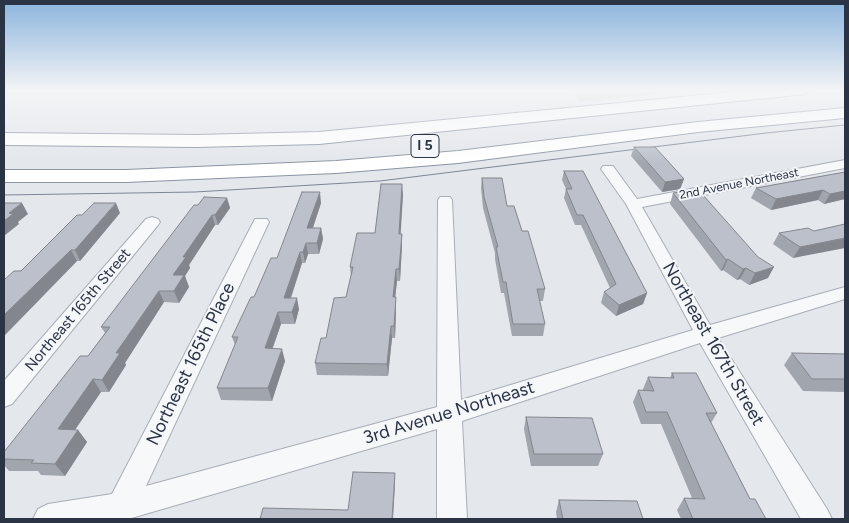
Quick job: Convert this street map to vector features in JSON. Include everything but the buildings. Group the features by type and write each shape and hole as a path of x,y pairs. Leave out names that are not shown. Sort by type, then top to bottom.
{"highway":[{"name":"I 5","path":"4,139 268,140 423,129 563,114"},
{"name":"I 5","path":"4,159 64,162 184,160 329,153 442,145 708,114"},
{"path":"4,176 126,176 336,167 458,157 698,127 830,114"},
{"path":"33,123 105,128 253,132 386,128 423,129"}],"street":[{"name":"2nd Avenue Northeast","path":"633,204 845,164"},
{"name":"Northeast 167th Street","path":"608,169 633,204 705,334 817,519"},
{"path":"445,200 448,415 452,519"},
{"name":"Northeast 165th Street","path":"4,397 152,222"},
{"name":"Northeast 165th Place","path":"121,507 262,222"},
{"name":"3rd Avenue Northeast","path":"48,519 121,507 448,415 845,292"}],"tram line":[{"path":"4,195 195,192 380,181 766,133 845,125"}]}
